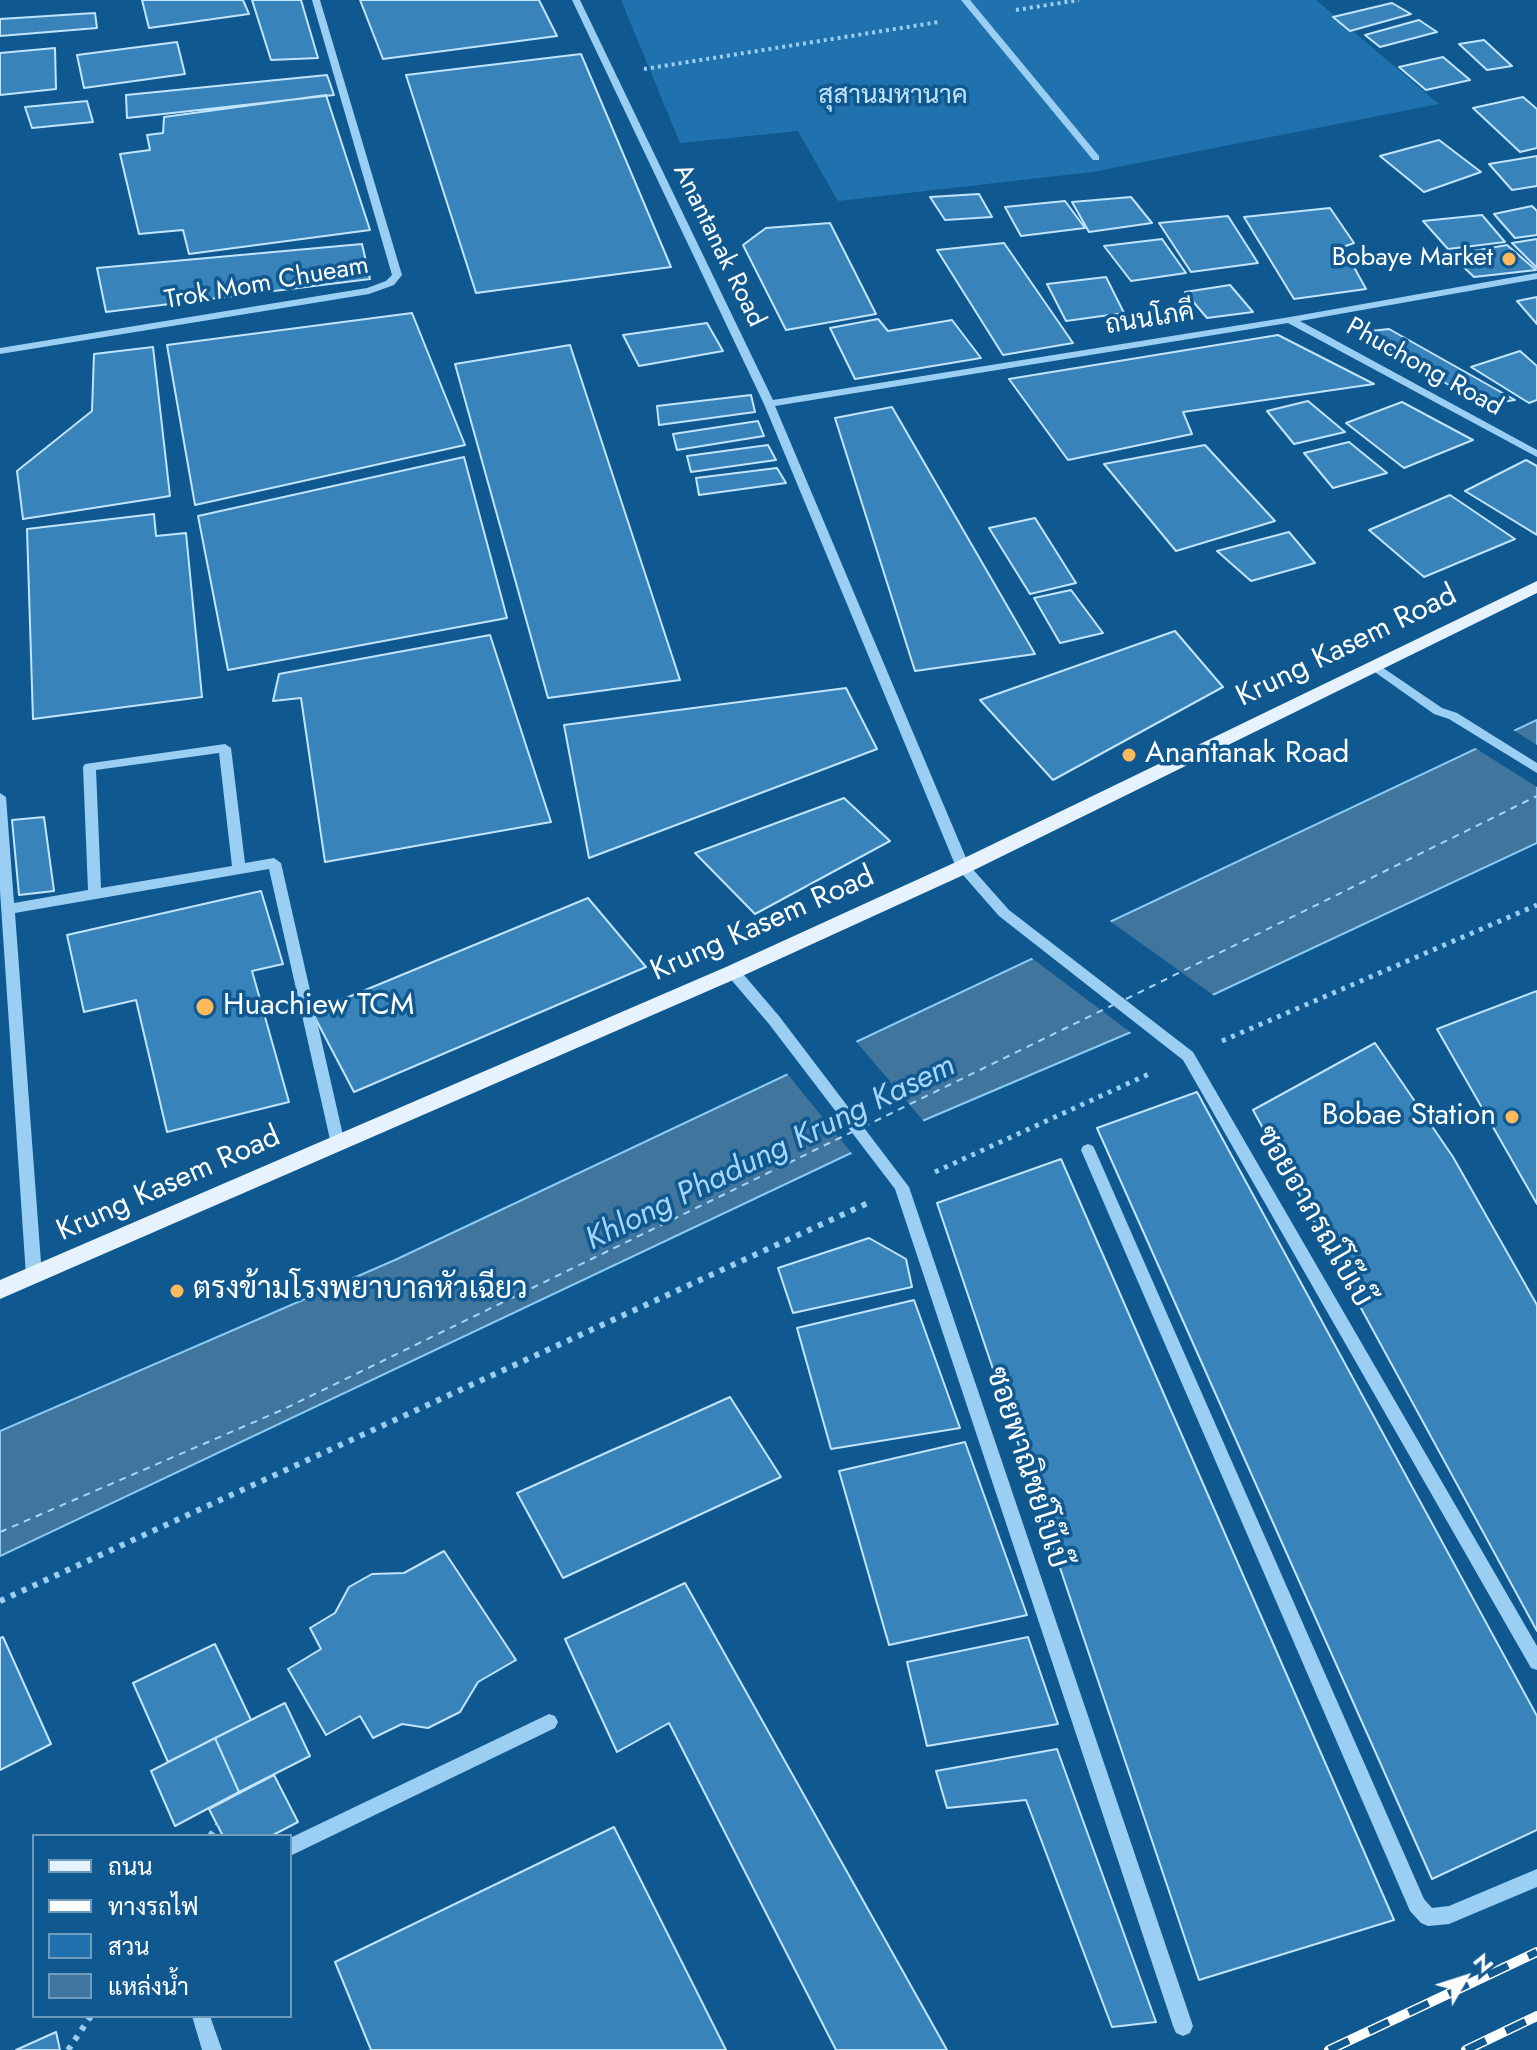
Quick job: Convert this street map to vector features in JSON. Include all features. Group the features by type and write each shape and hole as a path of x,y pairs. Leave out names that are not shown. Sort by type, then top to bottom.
{"main road":[{"name":"Krung Kasem Road","path":"0,1290 733,972 963,867 1537,586"}],"street":[{"name":"Trok Mom Chueam","path":"0,351 369,291 390,283 397,275 396,270 316,0"},
{"name":"Anantanak Road","path":"576,0 769,404 963,867"},
{"path":"965,0 1096,158"},
{"name":"ถนนโภคี","path":"769,404 1290,320 1537,276"},
{"name":"Phuchong Road","path":"1290,320 1537,454"},
{"path":"1376,667 1438,711 1453,716 1537,769"},
{"path":"95,894 89,767 225,748 239,869"},
{"path":"0,797 34,1276"},
{"path":"8,909 274,863 338,1144"},
{"name":"ซอยอาภรณ์โบ๊เบ๊","path":"963,867 1004,913 1188,1056 1537,1662"},
{"name":"ซอยพาณิชย์โบ๊เบ๊","path":"733,972 774,1020 902,1187 1183,2026"},
{"path":"1088,1150 1417,1905 1428,1917 1449,1915 1537,1878"},
{"path":"292,1846 549,1722"},
{"path":"202,2018 212,2050"}],"path":[{"path":"612,74 1079,0"},
{"path":"0,1601 1188,1056 1537,905"},
{"path":"211,1834 218,1825"},
{"path":"68,2050 90,2018"}],"green space":[{"name":"สุสานมหานาค","path":"621,0 1316,0 1439,104 1092,172 838,201 798,131 680,143"}],"water":[{"name":"Khlong Phadung Krung Kasem","path":"1537,720 1537,843 1157,1021 887,1136 0,1556 0,1431 395,1260"}],"pier":[{"path":"1510,728 1537,745 1537,787 1472,746"},
{"path":"1107,919 1216,997 1134,1035 1029,956"},
{"path":"854,1039 926,1124 854,1156 785,1071"}],"building":[{"path":"142,0 243,0 249,14 149,28"},
{"path":"252,0 301,0 318,58 271,60"},
{"path":"360,0 539,0 557,36 383,59"},
{"path":"1392,3 1411,14 1350,31 1333,17"},
{"path":"95,13 97,28 0,36 0,19"},
{"path":"1419,20 1437,32 1380,47 1365,35"},
{"path":"1484,40 1512,66 1487,70 1459,44"},
{"path":"177,42 185,74 84,88 77,55"},
{"path":"55,48 56,89 0,95 0,53"},
{"path":"581,54 671,267 476,293 406,75"},
{"path":"1443,57 1470,80 1426,90 1399,67"},
{"path":"327,75 334,95 127,118 126,95"},
{"path":"326,95 370,230 189,254 183,230 139,234 120,154 150,150 147,135 163,133 164,117"},
{"path":"1523,97 1537,109 1537,148 1520,152 1473,108"},
{"path":"87,101 93,122 32,128 25,107"},
{"path":"1439,140 1481,172 1424,192 1380,156"},
{"path":"1537,156 1537,186 1512,190 1489,164"},
{"path":"979,194 992,217 945,220 930,197"},
{"path":"1131,197 1152,223 1089,232 1072,202"},
{"path":"1065,201 1085,228 1021,236 1005,207"},
{"path":"1532,206 1537,211 1537,235 1515,238 1494,214"},
{"path":"1330,208 1354,243 1343,247 1366,289 1294,299 1244,217"},
{"path":"1482,215 1505,242 1448,249 1423,221"},
{"path":"1228,216 1258,263 1191,272 1159,223"},
{"path":"830,223 876,314 786,330 743,245 766,228"},
{"path":"1162,239 1186,273 1131,281 1104,246"},
{"path":"1537,239 1537,268 1512,243"},
{"path":"1004,243 1073,343 1003,355 937,250"},
{"path":"362,244 370,279 106,312 97,268"},
{"path":"1507,245 1536,270 1474,277 1451,255"},
{"path":"1106,277 1124,313 1066,321 1047,284"},
{"path":"1230,285 1253,312 1207,318 1185,292"},
{"path":"1537,297 1537,324 1517,301"},
{"path":"412,313 465,445 195,505 167,345"},
{"path":"878,319 888,331 952,320 981,358 855,379 830,328"},
{"path":"707,323 723,351 639,366 623,335"},
{"path":"1389,329 1515,400 1482,405 1361,332"},
{"path":"1278,335 1374,384 1183,412 1192,434 1068,460 1009,379"},
{"path":"570,345 680,680 548,698 455,364"},
{"path":"153,347 170,496 23,519 17,471 92,411 94,354"},
{"path":"1520,351 1537,366 1537,400 1529,403 1471,367"},
{"path":"751,395 755,412 659,425 657,406"},
{"path":"1308,401 1345,432 1294,444 1267,411"},
{"path":"1402,402 1473,440 1404,468 1346,423"},
{"path":"892,407 1035,654 915,671 835,418"},
{"path":"758,421 764,436 677,450 673,434"},
{"path":"1349,442 1387,473 1333,488 1304,453"},
{"path":"768,445 776,460 691,472 687,456"},
{"path":"1205,445 1275,521 1176,551 1104,464"},
{"path":"464,457 507,618 228,670 198,516"},
{"path":"1526,460 1537,466 1537,535 1465,491"},
{"path":"777,468 786,483 699,495 696,478"},
{"path":"1450,495 1515,539 1424,577 1369,530"},
{"path":"154,514 156,536 186,533 202,697 33,719 27,529"},
{"path":"1035,518 1076,583 1030,594 989,528"},
{"path":"1289,532 1315,563 1251,581 1217,551"},
{"path":"1071,590 1103,633 1060,643 1034,598"},
{"path":"1175,631 1223,687 1053,780 980,700"},
{"path":"490,635 551,822 325,862 301,698 273,701 279,674"},
{"path":"846,688 877,749 589,858 564,725"},
{"path":"844,798 890,841 755,914 695,853"},
{"path":"44,817 54,891 19,895 12,820"},
{"path":"261,891 283,964 252,971 289,1102 167,1132 136,1000 84,1012 67,935"},
{"path":"588,898 646,967 354,1092 312,1012"},
{"name":"Bobae Station","path":"1537,991 1537,1204 1437,1029"},
{"path":"1375,1043 1453,1157 1537,1305 1537,1631 1253,1110"},
{"path":"1197,1092 1537,1716 1537,1830 1432,1879 1097,1128"},
{"path":"1061,1159 1394,1920 1199,1980 937,1203"},
{"path":"869,1238 906,1259 912,1287 793,1313 778,1268"},
{"path":"914,1300 960,1428 831,1449 797,1328"},
{"path":"730,1397 781,1477 563,1578 517,1493"},
{"path":"965,1442 1027,1615 889,1645 839,1471"},
{"path":"444,1551 516,1660 478,1682 460,1712 428,1728 402,1724 373,1738 360,1716 326,1735 288,1669 321,1649 310,1628 335,1613 349,1587 372,1574 404,1573"},
{"path":"685,1583 947,2050 836,2050 669,1723 617,1752 565,1639"},
{"path":"3,1637 51,1744 0,1770 0,1638"},
{"path":"1028,1637 1058,1724 927,1746 907,1662"},
{"path":"215,1644 251,1720 168,1762 133,1683"},
{"path":"285,1703 310,1756 239,1792 215,1738"},
{"path":"215,1738 239,1792 175,1826 151,1771"},
{"path":"1057,1749 1156,2022 1112,2027 1026,1800 947,1808 936,1771"},
{"path":"274,1775 298,1822 275,1834 222,1834 209,1809"},
{"path":"614,1827 726,2050 371,2050 335,1962"},
{"path":"56,2032 60,2050 16,2050"}],"ferry route":[{"path":"1126,999 1537,796"},
{"path":"863,1127 1113,1005"},
{"path":"0,1532 282,1410 854,1131"}],"railway":[{"path":"1329,2050 1537,1952"},
{"path":"1466,2050 1537,2016"}],"place":[{"name":"Bobaye Market","path":"1509,259"},
{"name":"Anantanak Road","path":"1129,755"},
{"name":"Huachiew TCM","path":"205,1007"},
{"name":"Bobae Station","path":"1512,1117"},
{"name":"ตรงข้ามโรงพยาบาลหัวเฉียว","path":"177,1291"}]}
